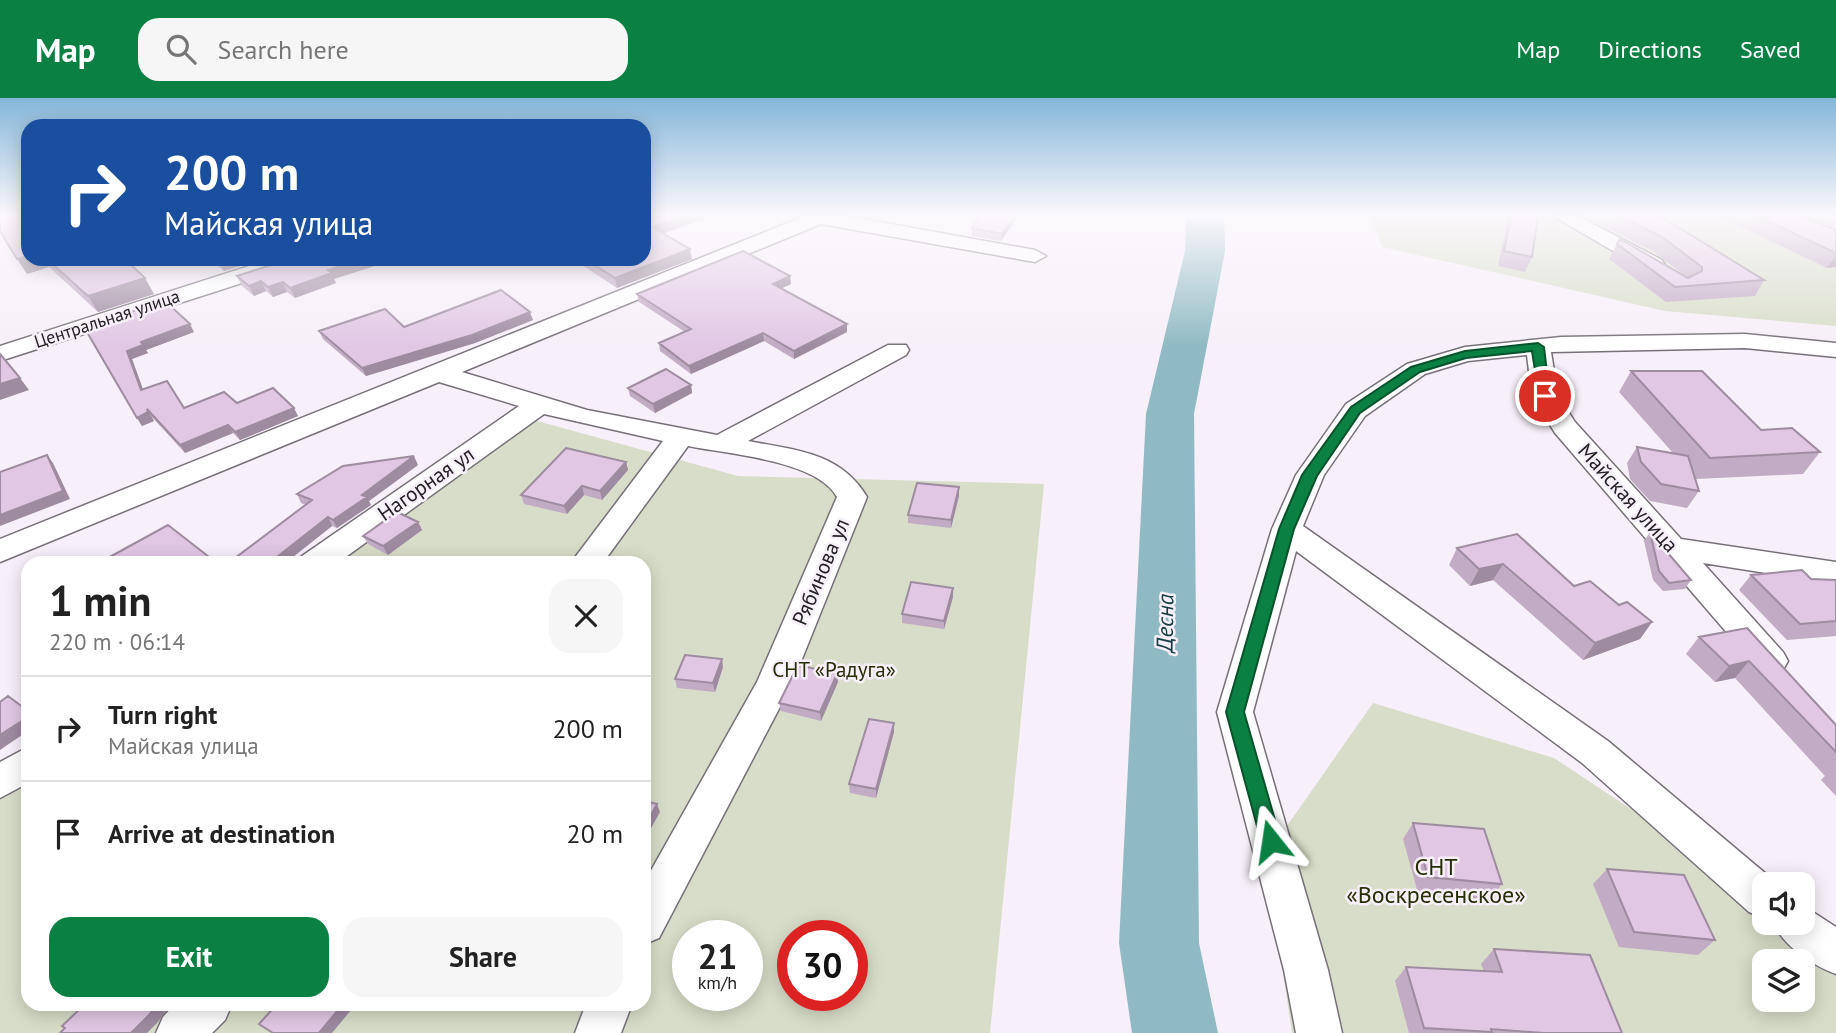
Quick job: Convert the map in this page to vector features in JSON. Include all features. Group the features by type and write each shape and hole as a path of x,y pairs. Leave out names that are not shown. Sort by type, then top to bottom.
{"street":[{"path":"0,551 714,260"},
{"path":"1646,260 1672,278"},
{"name":"Центральная улица","path":"0,354 271,266"},
{"path":"1319,1033 1306,970 1235,712 1287,529 1310,475 1356,410 1416,369 1465,354 1538,347 1745,341 1836,350"},
{"name":"Майская улица","path":"1538,347 1545,396 1565,427 1786,679"},
{"path":"721,444 897,350"},
{"name":"Рябинова ул","path":"438,373 582,417 808,461 844,483 852,497 774,684 651,911"},
{"name":"Нагорная ул","path":"324,556 540,404"},
{"path":"591,556 681,436"},
{"path":"1287,529 1595,752 1752,888"},
{"path":"1672,548 1836,573"},
{"path":"0,782 21,768"},
{"path":"1812,935 1836,953"},
{"path":"179,1033 202,1011"},
{"path":"598,1033 606,1011"}],"green space":[{"path":"1438,260 1836,260 1836,326 1665,311"},
{"name":"СНТ «Радуга»","path":"526,418 738,476 1044,484 990,1033 0,1033 0,779 21,765 21,1011 651,1011 651,556 324,556"},
{"name":"СНТ «Воскресенское»","path":"1373,703 1554,758 1752,889 1752,935 1815,935 1815,930 1836,944 1836,1033 1292,1033 1266,856"}],"building":[{"path":"722,260 759,260 790,276 773,284 847,324 794,351 763,333 689,366 659,343 691,329 637,294"},
{"path":"1638,260 1656,260 1688,278 1702,271 1702,267 1692,260 1731,260 1764,280 1675,287"},
{"path":"55,266 132,266 145,278 88,296"},
{"path":"268,266 341,266 328,270 332,273 290,288 283,282 268,287 261,281 249,286 237,276"},
{"path":"596,266 646,266 615,278"},
{"path":"501,290 530,312 472,335 362,368 319,331 385,309 404,327"},
{"path":"165,301 190,324 141,342 143,345 127,351 141,390 167,381 184,408 224,392 237,403 273,388 294,408 235,432 228,425 180,445 147,409 148,412 137,418 84,327"},
{"path":"0,354 20,378 0,384"},
{"path":"666,369 691,385 653,404 628,388"},
{"path":"1631,371 1702,371 1761,430 1792,428 1820,452 1710,458"},
{"path":"1637,447 1688,456 1699,491 1661,484 1641,462"},
{"path":"566,448 626,462 600,491 582,486 564,506 521,495"},
{"path":"47,455 63,491 0,515 0,472"},
{"path":"414,456 362,495 367,497 333,520 328,517 278,556 238,556 312,500 297,494 343,466"},
{"path":"917,483 959,487 951,520 908,515"},
{"path":"397,512 418,522 383,546 363,536"},
{"path":"168,525 208,556 112,556"},
{"path":"1650,532 1691,580 1669,583 1659,571"},
{"path":"1517,534 1574,586 1590,581 1619,605 1627,602 1652,622 1595,643 1503,564 1479,569 1457,548"},
{"path":"1802,570 1811,579 1836,580 1836,621 1800,624 1751,575"},
{"path":"911,582 953,588 944,621 902,614"},
{"path":"1747,628 1836,725 1836,752 1749,661 1729,666 1699,637"},
{"path":"685,655 722,659 713,683 675,679"},
{"path":"798,665 837,674 820,712 779,703"},
{"path":"8,696 21,706 21,722 0,735 0,702"},
{"path":"869,719 894,723 876,789 849,784"},
{"path":"651,803 657,804 651,815"},
{"path":"1413,823 1484,829 1502,884 1428,877"},
{"path":"1607,869 1684,875 1715,940 1634,932"},
{"path":"1494,949 1590,955 1622,1033 1543,1033 1491,1029 1492,1032 1424,1028 1406,967 1502,972"},
{"path":"78,1011 152,1011 131,1033 60,1033 65,1028 62,1026"},
{"path":"271,1011 337,1011 319,1033 273,1033 259,1024"}],"waterway":[{"name":"Десна","path":"1175,1033 1159,943 1170,414 1203,260"}],"route":[{"path":"1271,841 1235,712 1287,529 1310,475 1356,410 1416,369 1465,354 1538,347 1545,396"}]}
